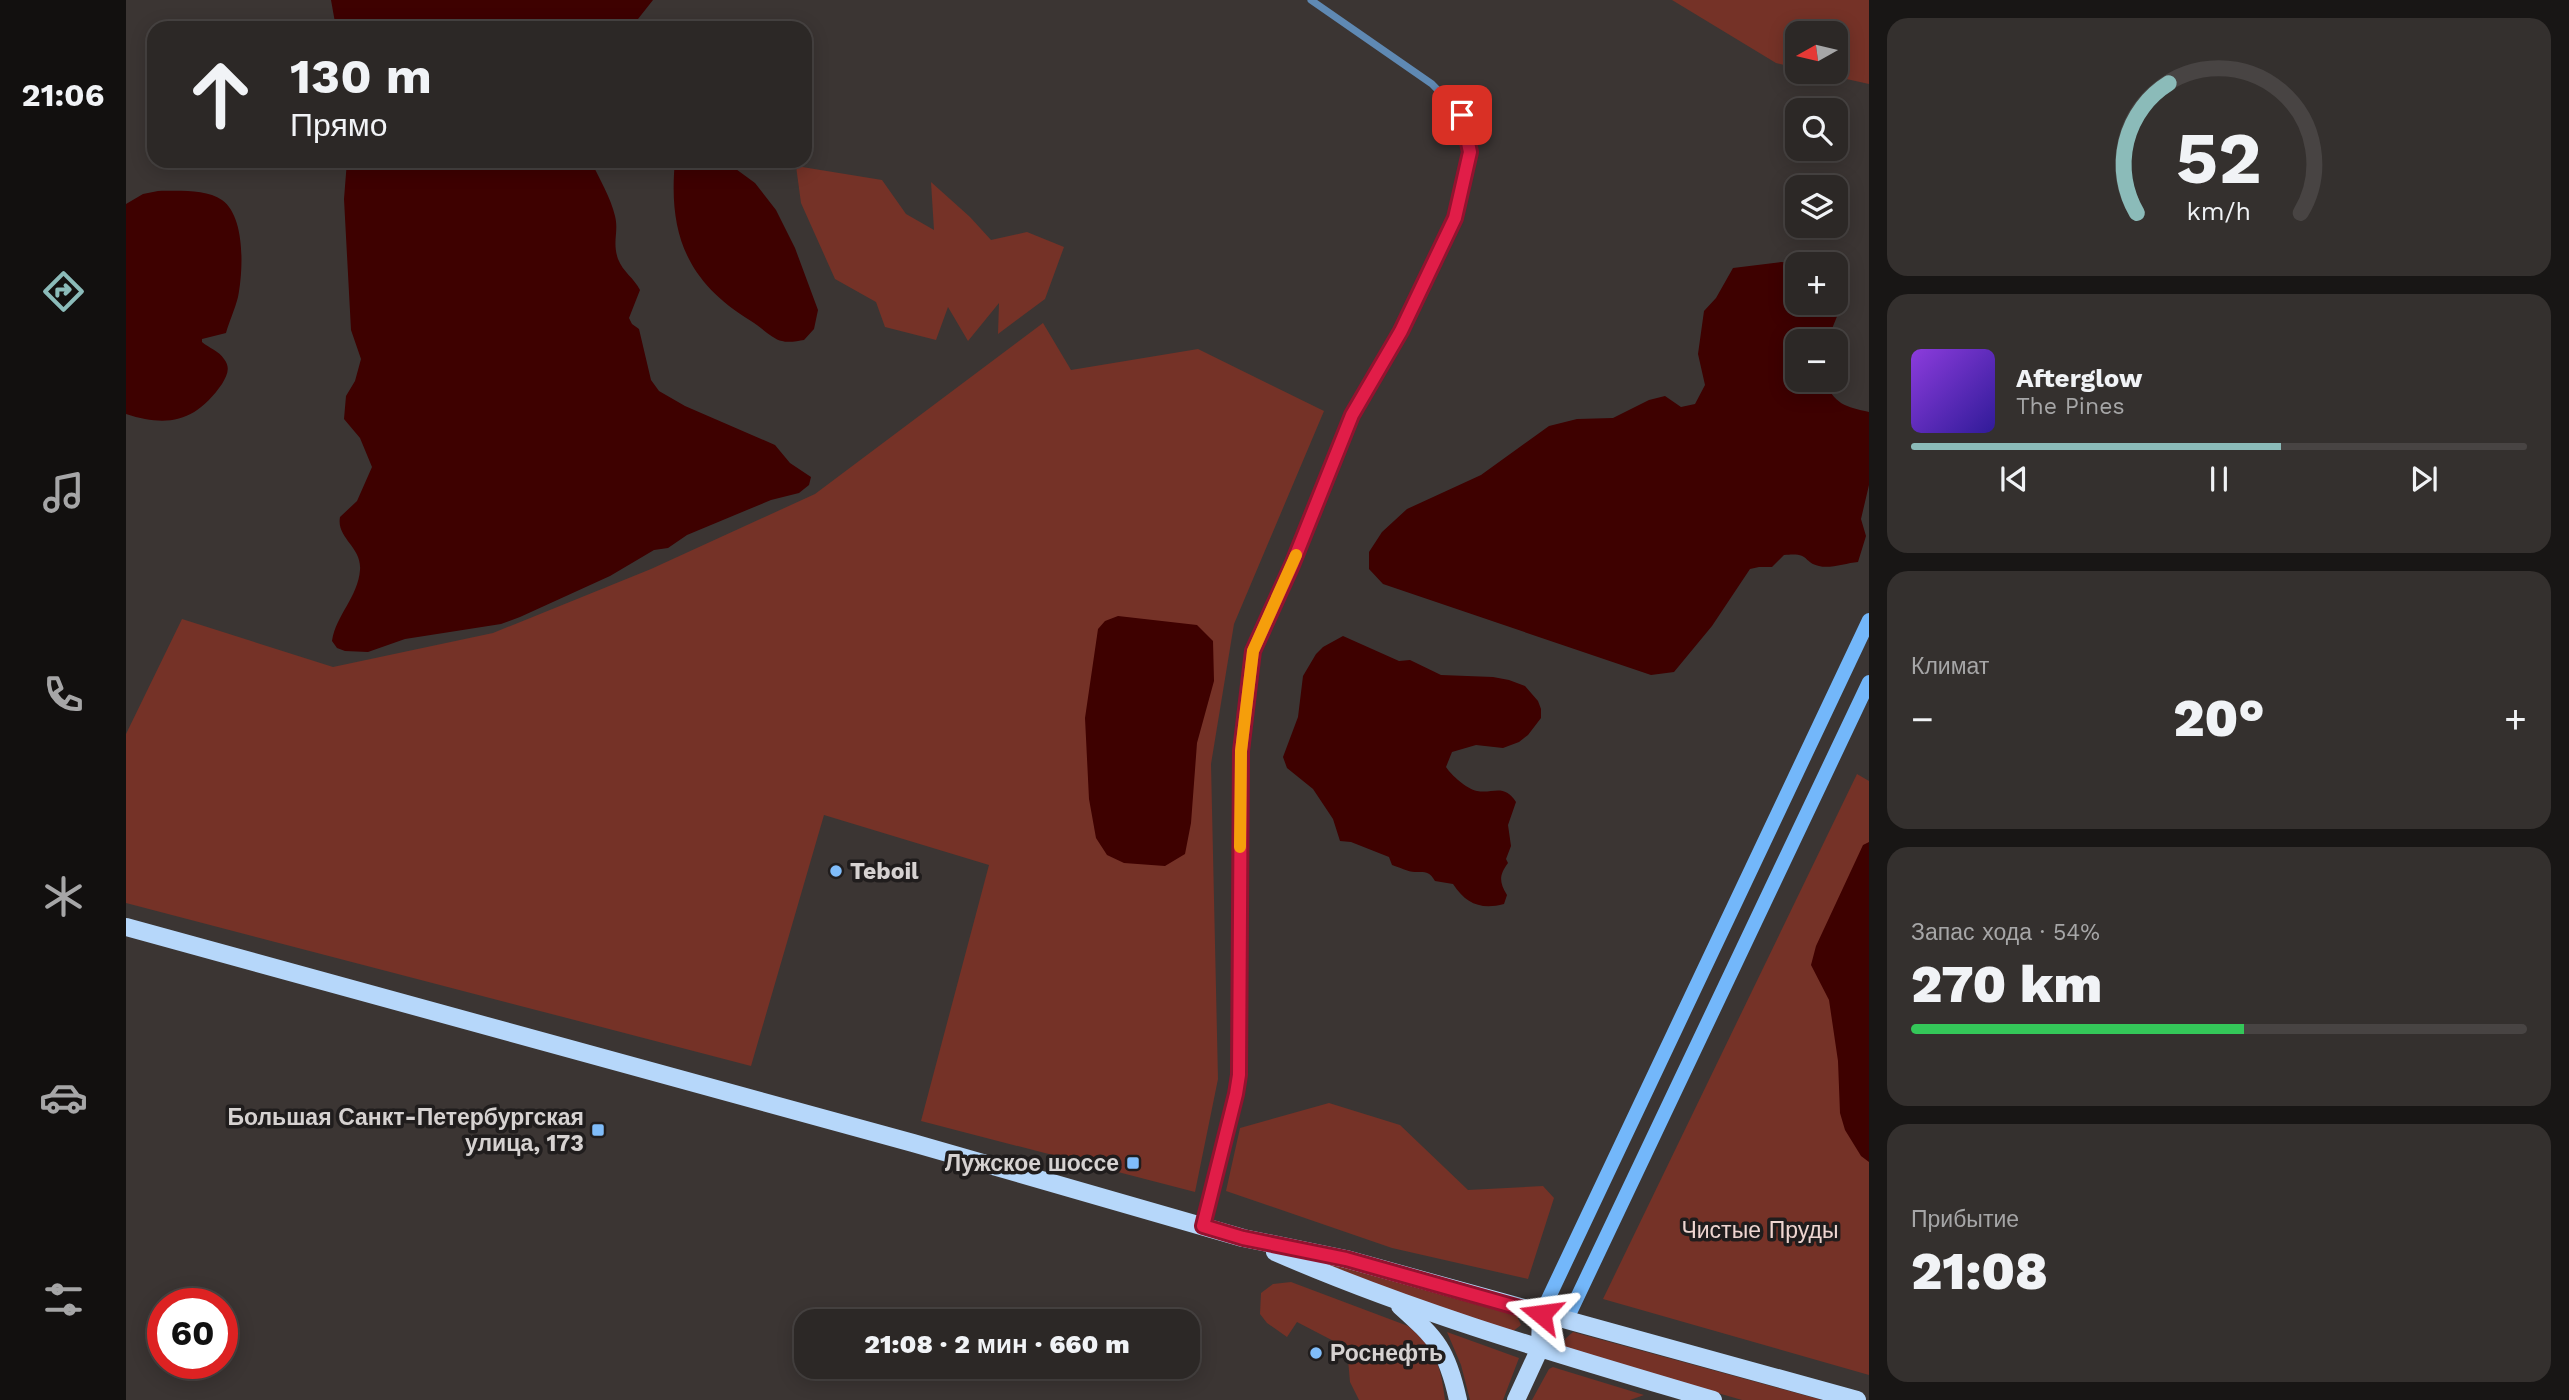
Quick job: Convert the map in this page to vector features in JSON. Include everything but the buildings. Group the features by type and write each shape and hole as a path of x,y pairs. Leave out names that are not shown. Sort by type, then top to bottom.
{"main road":[{"path":"1516,1400 1539,1348 1541,1314 1869,620"},
{"path":"1539,1348 1566,1321 1869,682"},
{"path":"126,927 913,1143 1243,1238 1346,1259 1857,1400"},
{"path":"1243,1238 1343,1282 1394,1301 1713,1400"},
{"path":"1394,1301 1433,1335 1451,1368 1458,1400"}],"street":[{"path":"1203,1226 1239,1075 1241,751 1253,651 1292,565 1352,415 1401,331 1455,218 1470,152 1462,115 1432,83 1311,0"}],"green space":[{"path":"1672,0 1869,0 1869,84 1848,79 1848,21 1785,21 1785,65 1776,63"},
{"path":"796,168 882,180 906,214 934,230 931,182 991,240 1027,232 1064,247 1045,299 998,334 999,303 968,341 948,307 936,340 885,327 876,302 835,279 801,203"},
{"path":"1043,323 1071,370 1198,349 1324,411 1234,624 1211,764 1218,1079 1195,1192 921,1121 989,865 824,815 751,1066 126,903 126,734 182,619 333,667 493,633 651,569 815,494"},
{"name":"Чистые Пруды","path":"1857,774 1869,781 1869,1375 1603,1299"},
{"path":"1329,1103 1400,1125 1468,1190 1543,1186 1554,1198 1528,1279 1392,1248 1226,1191 1240,1128"},
{"path":"1319,1262 1390,1278 1517,1316 1521,1325 1512,1332 1386,1290"},
{"path":"1291,1282 1408,1326 1425,1342 1435,1358 1445,1400 1359,1400 1350,1382 1347,1348 1297,1322 1287,1337 1267,1323 1260,1314 1261,1293 1273,1284"},
{"path":"1447,1332 1519,1358 1503,1400 1470,1400 1461,1365"},
{"path":"1573,1332 1822,1400 1742,1400 1565,1349 1565,1339"},
{"path":"1553,1367 1644,1395 1630,1400 1532,1400 1549,1369"}],"shaded area":[{"path":"331,0 653,0 638,21 335,21"},
{"path":"346,168 594,168 613,209 618,259 640,290 629,318 639,329 651,380 659,391 685,406 775,445 790,463 811,477 809,485 799,493 771,500 687,535 668,548 654,550 610,576 501,624 405,639 368,652 337,648 332,641 334,632 355,589 360,570 357,555 342,531 340,517 357,501 372,467 360,438 344,419 346,396 355,381 361,359 351,330 344,199"},
{"path":"675,168 735,168 755,183 776,210 795,248 818,310 814,329 804,340 787,342 774,338 711,290 686,254 675,211"},
{"path":"158,191 200,192 222,200 235,219 241,246 238,297 226,333 202,339 202,342 224,359 228,368 227,375 202,406 180,418 168,420 126,414 126,204 143,194"},
{"path":"1785,262 1785,315 1838,315 1832,329 1785,329 1785,392 1831,392 1842,403 1869,412 1869,485 1861,519 1866,536 1858,562 1823,567 1802,556 1784,555 1772,567 1750,569 1712,626 1674,672 1651,675 1383,584 1369,569 1369,552 1382,532 1407,509 1481,475 1549,426 1577,419 1613,418 1649,400 1665,396 1681,407 1695,404 1705,385 1698,354 1704,311 1716,298 1733,268"},
{"path":"1118,616 1197,625 1213,641 1214,681 1197,743 1191,823 1185,854 1165,866 1124,863 1107,855 1096,838 1089,799 1085,718 1098,629 1105,621"},
{"path":"1343,636 1399,661 1410,660 1441,675 1509,680 1525,686 1538,701 1541,718 1519,742 1503,748 1476,745 1452,752 1446,767 1473,790 1503,791 1516,802 1508,825 1511,846 1506,859 1508,863 1501,879 1507,895 1504,904 1475,904 1463,896 1453,884 1435,881 1427,873 1392,865 1389,857 1351,842 1340,841 1333,819 1313,789 1287,768 1283,757 1298,717 1303,676 1323,647"},
{"path":"1869,842 1869,1162 1861,1156 1845,1130 1840,1113 1838,1061 1829,1000 1811,965 1816,946 1863,845"}],"slow traffic":[{"path":"1240,847 1241,751 1253,651 1296,555"}],"place":[{"name":"Teboil","path":"836,871"},
{"name":"Большая Санкт-Петербургская улица, 173","path":"598,1130"},
{"name":"Лужское шоссе","path":"1133,1163"},
{"name":"Роснефть","path":"1316,1353"}],"route":[{"path":"1462,115 1470,152 1455,218 1401,331 1352,415 1292,565 1253,651 1241,751 1239,1075 1203,1226 1243,1238 1346,1259 1541,1314"}]}
